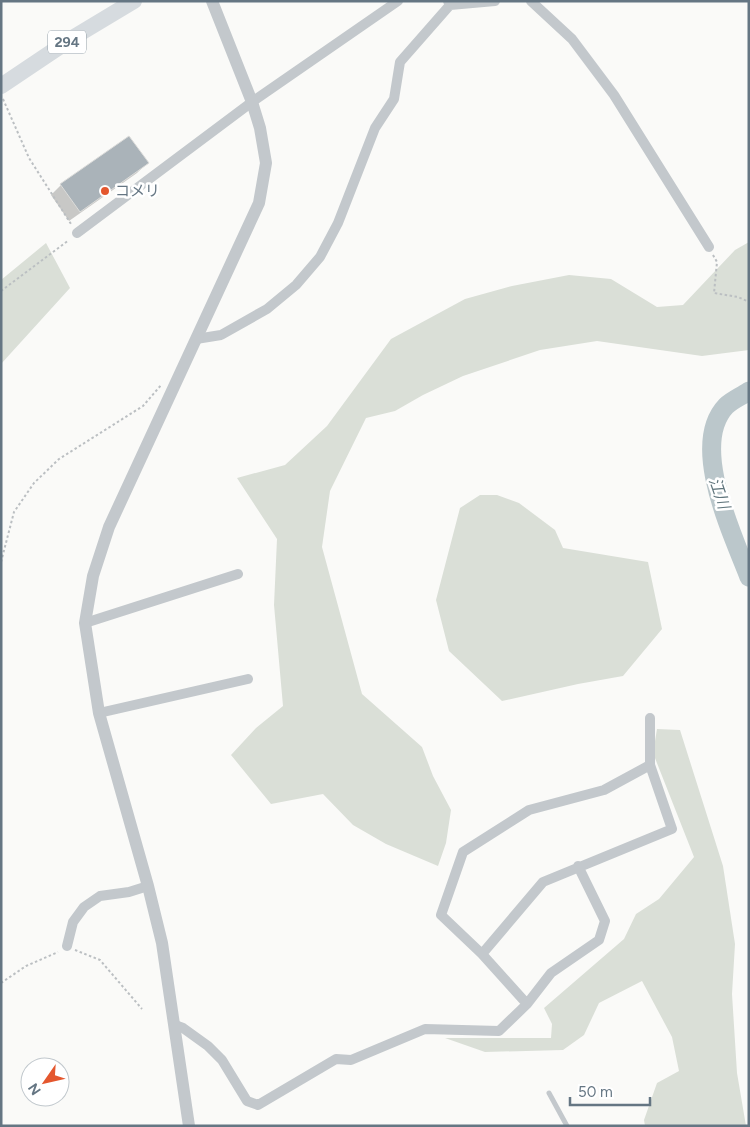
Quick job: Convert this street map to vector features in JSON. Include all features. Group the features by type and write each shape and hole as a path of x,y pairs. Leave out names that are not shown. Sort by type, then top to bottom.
{"highway":[{"name":"294","path":"1,86 74,37 134,1"}],"street":[{"path":"189,1126 162,944 148,886 100,713 85,623 93,576 109,527 259,202 266,163 260,128 252,102 212,1"},
{"path":"77,233 252,102 398,1"},
{"path":"196,339 221,335 267,309 296,285 320,257 338,223 375,128 394,100 400,62 449,3 495,1"},
{"path":"531,1 572,39 614,95 709,247"},
{"path":"85,623 238,574"},
{"path":"100,713 248,679"},
{"path":"482,954 543,882 672,829 650,765 650,718"},
{"path":"527,1004 482,954 441,915 463,852 529,810 604,790 650,765"},
{"path":"175,1025 190,1033 215,1053 222,1060 247,1101 258,1105 336,1059 351,1060 424,1029 499,1031 527,1004 551,973 599,940 605,920 578,866"},
{"path":"67,946 73,922 84,907 100,896 129,892 148,886"}],"lane":[{"path":"549,1093 567,1126"}],"path":[{"path":"1,94 29,158 77,233 1,291"},
{"path":"709,247 717,262 714,293 749,302"},
{"path":"1,562 14,512 34,483 59,459 143,406 164,382 180,374"},
{"path":"1,983 26,966 60,952 67,946 100,960 142,1009"}],"shaded area":[{"path":"749,242 749,350 702,356 597,341 540,350 463,376 395,411 366,418 330,491 322,547 362,694 422,747 433,776 451,810 446,843 438,866 386,844 353,825 323,794 271,804 231,755 256,728 283,706 274,605 277,539 237,478 285,465 327,426 391,339 465,299 512,286 569,275 611,279 657,307 683,305 735,250"},
{"path":"46,243 70,288 1,364 1,280"},
{"path":"480,495 497,495 519,503 555,530 563,548 648,562 662,629 623,676 502,701 449,651 436,600 460,508"},
{"path":"657,729 680,730 723,866 735,944 732,994 737,1073 746,1126 645,1126 644,1120 657,1083 679,1071 672,1037 642,981 599,1003 584,1035 563,1050 485,1052 445,1038 551,1038 552,1024 544,1008 624,939 636,914 659,899 694,857 653,753"}],"building":[{"path":"129,136 149,163 80,212 60,184"}],"waterway":[{"name":"江川","path":"749,391 726,406 716,423 712,443 713,466 718,490 733,538 749,577"}],"place":[{"name":"コメリ","path":"105,191"}]}
